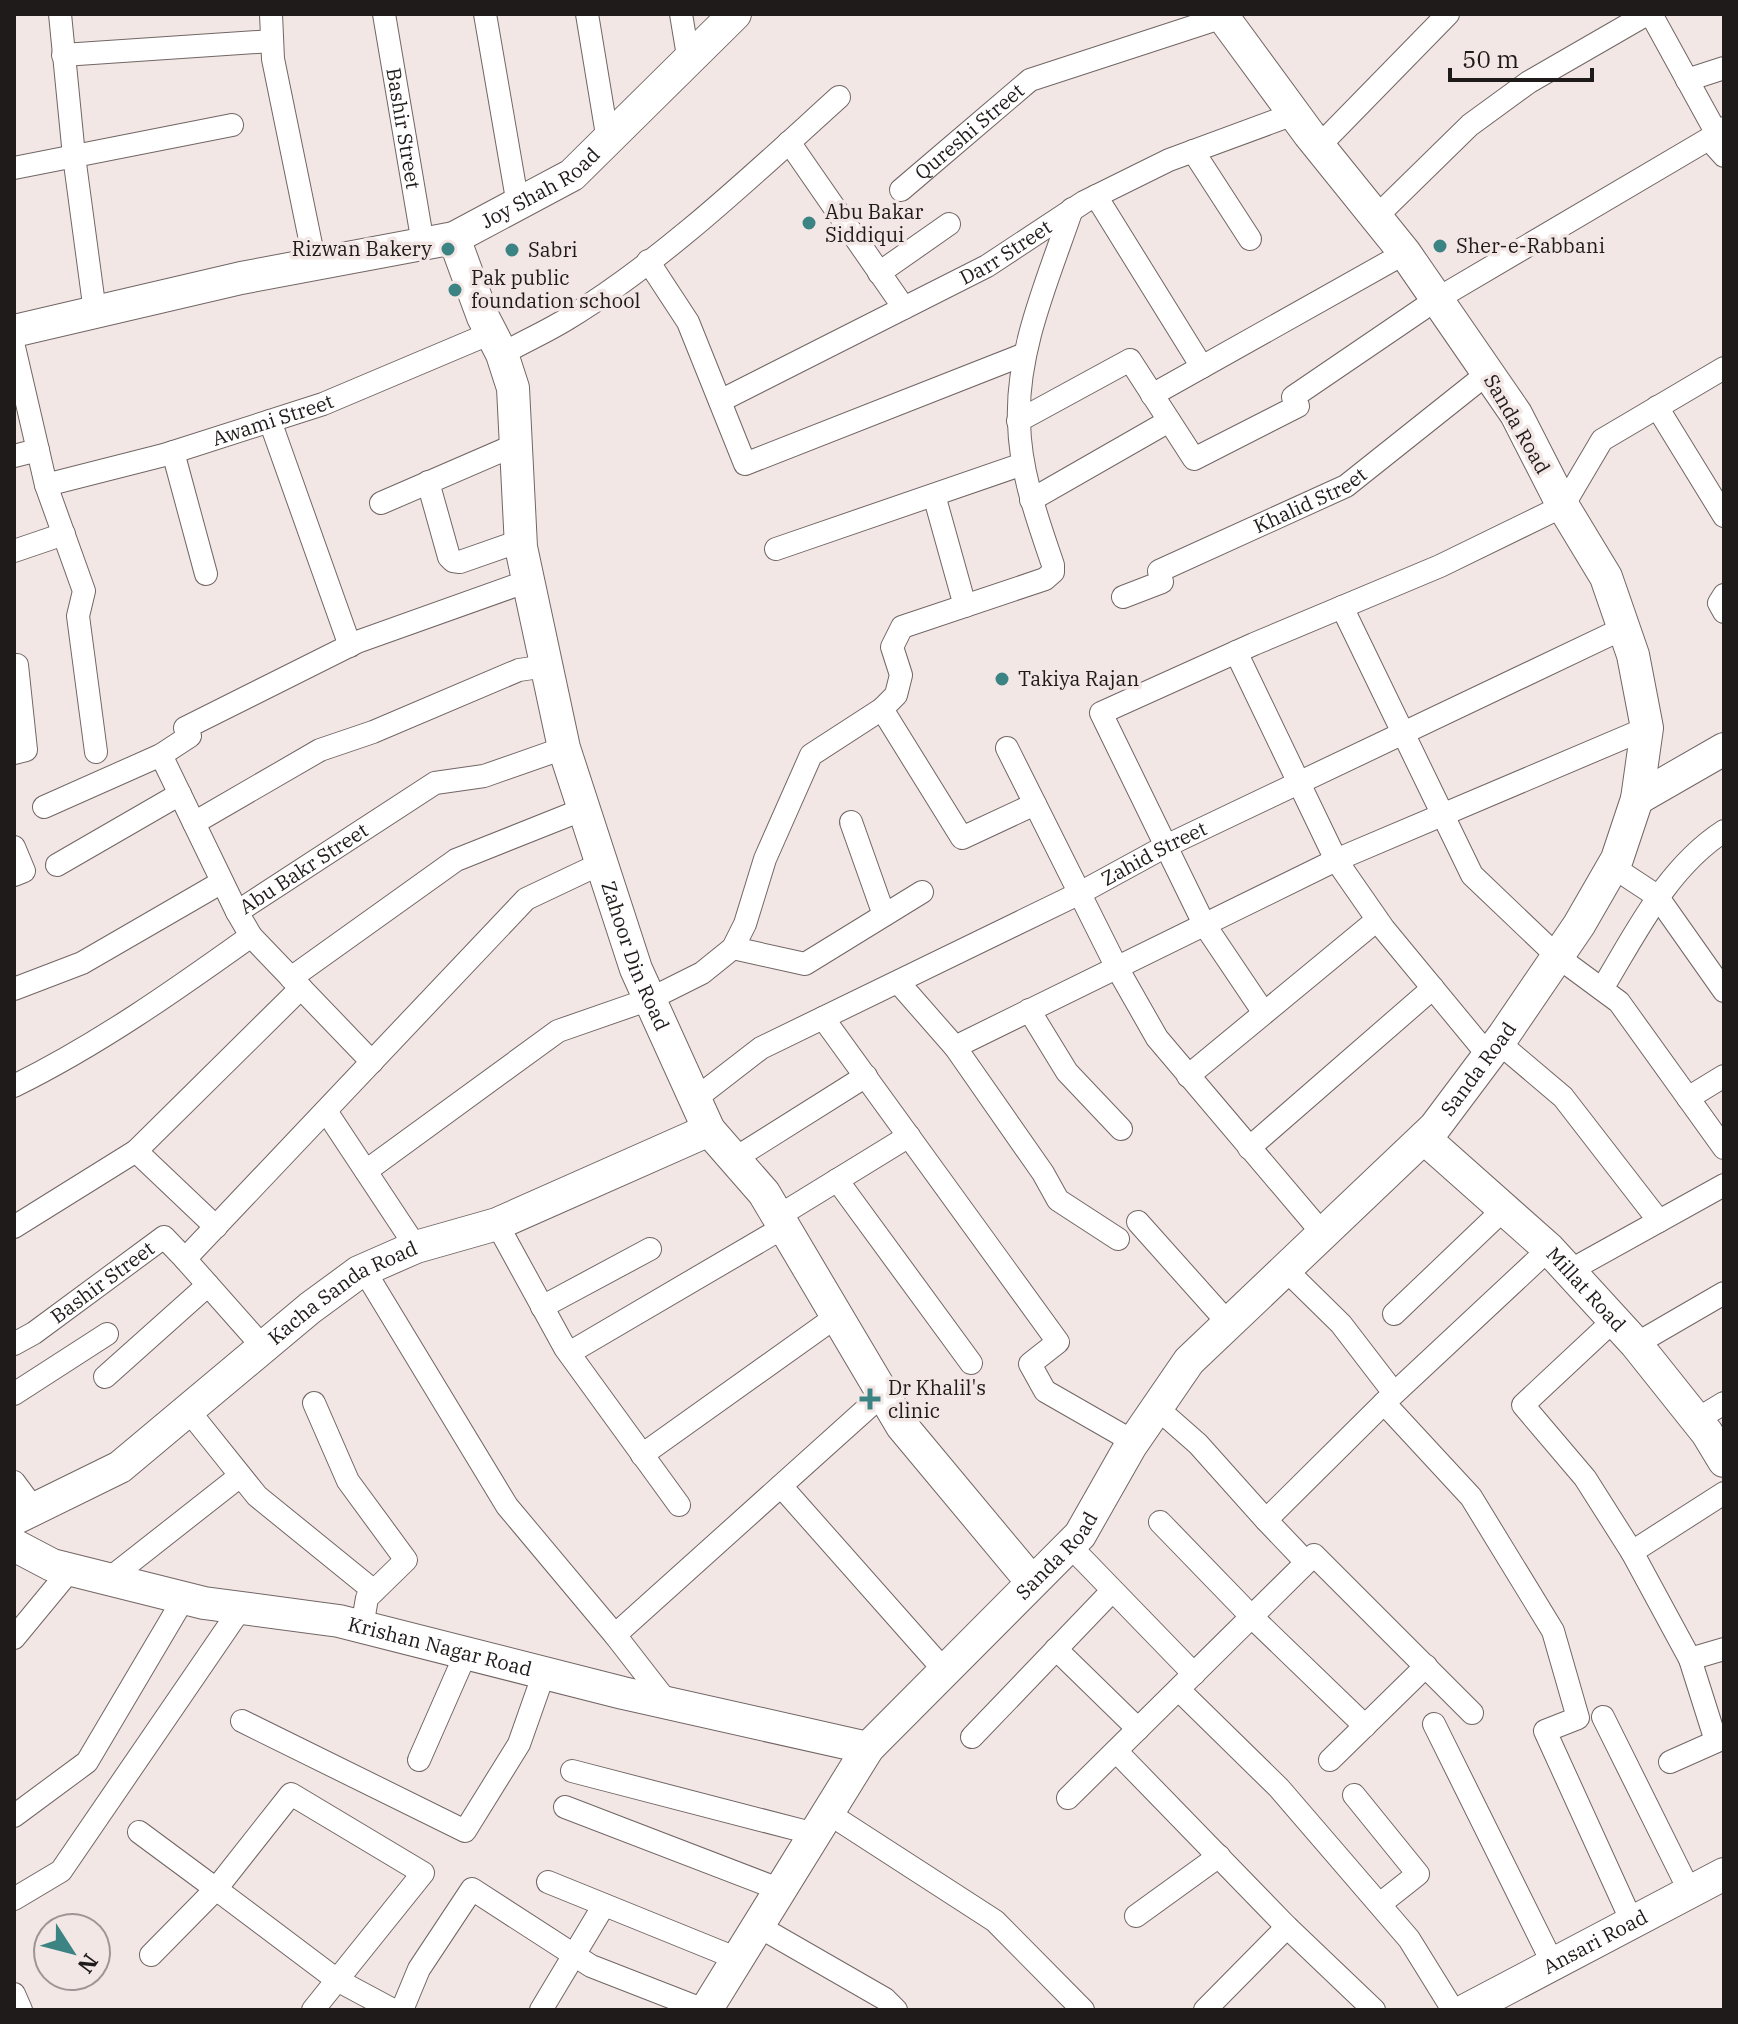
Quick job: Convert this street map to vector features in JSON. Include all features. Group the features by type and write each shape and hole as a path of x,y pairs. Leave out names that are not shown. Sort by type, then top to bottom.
{"main road":[{"name":"Joy Shah Road","path":"14,331 241,278 454,238 572,175 735,14"},
{"name":"Sanda Road","path":"705,2010 868,1748 1080,1535 1134,1442 1189,1361 1424,1138 1493,1049 1558,957 1613,867 1637,799 1647,728 1633,655 1606,577 1563,506 1516,414 1488,373 1405,253 1294,114 1222,15"},
{"name":"Zahoor Din Road","path":"454,238 513,388 520,541 528,581 564,748 636,969 709,1130 764,1193 902,1426 1032,1582"},
{"path":"1637,799 1723,751"},
{"name":"Kacha Sanda Road","path":"24,1514 120,1467 310,1308 364,1270 416,1247 497,1224 709,1130"},
{"name":"Millat Road","path":"1424,1138 1559,1260 1636,1344 1724,1461"},
{"name":"Krishan Nagar Road","path":"14,1545 52,1565 184,1598 339,1621 544,1673 868,1748"},
{"name":"Ansari Road","path":"1466,2010 1724,1874"}],"street":[{"path":"60,14 74,156 95,312"},
{"path":"271,14 273,59 315,264"},
{"name":"Bashir Street","path":"384,14 423,244"},
{"path":"485,14 518,205"},
{"path":"587,14 608,141"},
{"path":"681,14 689,62"},
{"path":"1319,146 1448,14"},
{"path":"1376,217 1470,125 1529,82 1649,14 1720,131"},
{"name":"Qureshi Street","path":"901,190 1030,80 1222,15"},
{"path":"63,55 272,41"},
{"path":"1687,80 1724,68"},
{"name":"Awami Street","path":"46,485 173,452 568,319 648,261 740,187 839,97"},
{"name":"Darr Street","path":"720,401 987,266 1096,196 1193,151 1294,114"},
{"path":"14,168 232,125"},
{"path":"1720,131 1715,146 1724,156"},
{"path":"1018,421 1130,360 1194,459 1298,406 1293,397 1437,299 1720,131"},
{"path":"789,142 904,308"},
{"path":"1193,151 1250,239"},
{"path":"1096,196 1202,367"},
{"path":"366,1171 558,1031 650,999 702,973 733,948 745,924 765,859 811,755 882,709 896,695 901,675 892,647 902,627 1045,579 1053,572 1031,500 1018,421 1025,354 1072,209"},
{"path":"879,273 949,224"},
{"path":"1152,395 1405,253"},
{"path":"648,261 688,322 745,464 1025,354"},
{"path":"14,347 46,485 84,591 78,616 96,752"},
{"path":"1264,1013 1204,924 1101,713 1440,566 1563,506 1602,440 1724,368"},
{"name":"Khalid Street","path":"1123,597 1162,582 1159,571 1346,486 1488,373"},
{"path":"1657,407 1724,516"},
{"path":"270,421 350,646"},
{"path":"1031,500 1169,421"},
{"path":"381,503 515,445"},
{"path":"14,456 38,450"},
{"path":"173,452 206,574"},
{"path":"776,549 1023,464"},
{"path":"428,482 449,557 453,561 460,562 520,541"},
{"path":"934,495 965,606"},
{"path":"14,551 64,534"},
{"path":"44,807 161,755 190,736 185,728 350,646 528,581"},
{"path":"1724,595 1719,603 1724,612"},
{"path":"1342,607 1472,875 1558,957 1619,1002 1724,1148"},
{"name":"Zahid Street","path":"695,1099 761,1048 1080,893 1166,846 1624,628"},
{"path":"1236,652 1336,860 1377,920 1433,988 1493,1049 1563,1097 1659,1221"},
{"path":"14,753 26,750 22,664"},
{"path":"194,823 320,750 373,732 519,670 546,666"},
{"path":"882,709 962,838 1035,804"},
{"path":"955,1047 1336,860 1647,728"},
{"name":"Abu Bakr Street","path":"14,1086 63,1062 154,1005 251,936 237,912 435,783 484,776 564,748"},
{"path":"1007,748 1116,966 1157,1038 1324,1235"},
{"path":"161,755 237,912"},
{"path":"57,865 180,794"},
{"path":"14,1227 136,1151 296,983 456,860 584,809"},
{"path":"851,822 884,915"},
{"path":"1602,989 1657,896 1709,841 1724,831"},
{"path":"14,847 24,871 14,875"},
{"path":"263,1347 185,1259 526,899 602,863"},
{"path":"1613,867 1657,896 1724,991"},
{"path":"14,989 82,963 222,882"},
{"path":"733,948 805,964 922,892"},
{"path":"1188,1076 1377,920"},
{"path":"251,936 372,1062"},
{"path":"898,982 955,1047 1043,1173 1058,1200 1118,1239"},
{"path":"1249,1148 1433,988"},
{"path":"1029,1010 1067,1072 1121,1129"},
{"path":"823,1018 1058,1342 1030,1364 1045,1391 1134,1442"},
{"path":"734,1159 866,1076"},
{"path":"1688,1098 1724,1076"},
{"path":"326,1111 416,1247"},
{"path":"569,1353 781,1222 837,1180 909,1136"},
{"path":"136,1151 216,1227"},
{"path":"837,1180 971,1363"},
{"path":"1266,1520 1389,1398 1559,1260 1659,1221 1724,1185"},
{"path":"1394,1314 1504,1209"},
{"path":"1138,1222 1230,1325"},
{"path":"497,1224 569,1353 679,1505"},
{"name":"Bashir Street","path":"14,1344 34,1333 164,1237 185,1259"},
{"path":"542,1307 650,1249"},
{"path":"364,1270 507,1506 667,1702"},
{"path":"1287,1271 1341,1324 1389,1398 1471,1497 1553,1631 1578,1718 1545,1731 1632,1922"},
{"path":"105,1377 208,1285"},
{"path":"1636,1344 1724,1293"},
{"path":"642,1455 837,1316"},
{"path":"1614,1320 1523,1405 1585,1478 1632,1552 1690,1659 1720,1740 1670,1762"},
{"path":"14,1394 107,1334"},
{"path":"615,1635 883,1394"},
{"path":"314,1403 348,1481 406,1560 367,1598 362,1627"},
{"path":"1696,1420 1724,1403"},
{"path":"1157,1408 1198,1444 1306,1562"},
{"path":"188,1410 257,1496 374,1591"},
{"path":"109,1579 240,1476"},
{"path":"14,1482 24,1514"},
{"path":"781,1486 944,1670"},
{"path":"1632,1552 1724,1493"},
{"path":"1160,1522 1252,1617 1365,1726"},
{"path":"1069,1545 1112,1591 1186,1682 1409,1939 1453,2010"},
{"path":"1068,1798 1314,1555 1472,1713"},
{"path":"14,1638 71,1569"},
{"path":"972,1737 1112,1591"},
{"path":"14,1816 87,1762 184,1598"},
{"path":"14,1899 61,1871 241,1608"},
{"path":"1056,1649 1138,1729"},
{"path":"1690,1659 1724,1649"},
{"path":"419,1760 466,1653"},
{"path":"1330,1760 1426,1666"},
{"path":"242,1721 465,1831 519,1744 544,1673"},
{"path":"1603,1717 1690,1892"},
{"path":"1434,1724 1553,1964"},
{"path":"1116,1751 1287,1927 1374,2010"},
{"path":"572,1771 821,1824 995,1921 1083,2010"},
{"path":"151,1955 216,1889 291,1794 423,1873 313,2010"},
{"path":"1354,1795 1418,1874 1380,1904"},
{"path":"565,1807 781,1890"},
{"path":"139,1832 337,1980 393,2010"},
{"path":"1136,1916 1219,1856"},
{"path":"548,1882 738,1959"},
{"path":"402,2010 419,1969 472,1889 591,1966 705,2010"},
{"path":"541,2010 604,1905"},
{"path":"758,1926 886,2006"},
{"path":"1205,2010 1287,1927"},
{"path":"14,1994 21,2010"}],"place":[{"name":"Abu Bakar Siddiqui","path":"809,223"},
{"name":"Sher-e-Rabbani","path":"1440,246"},
{"name":"Rizwan Bakery","path":"448,249"},
{"name":"Sabri","path":"512,250"},
{"name":"Pak public foundation school","path":"455,290"},
{"name":"Takiya Rajan","path":"1002,679"},
{"name":"Dr Khalil's clinic","path":"870,1399"}]}
